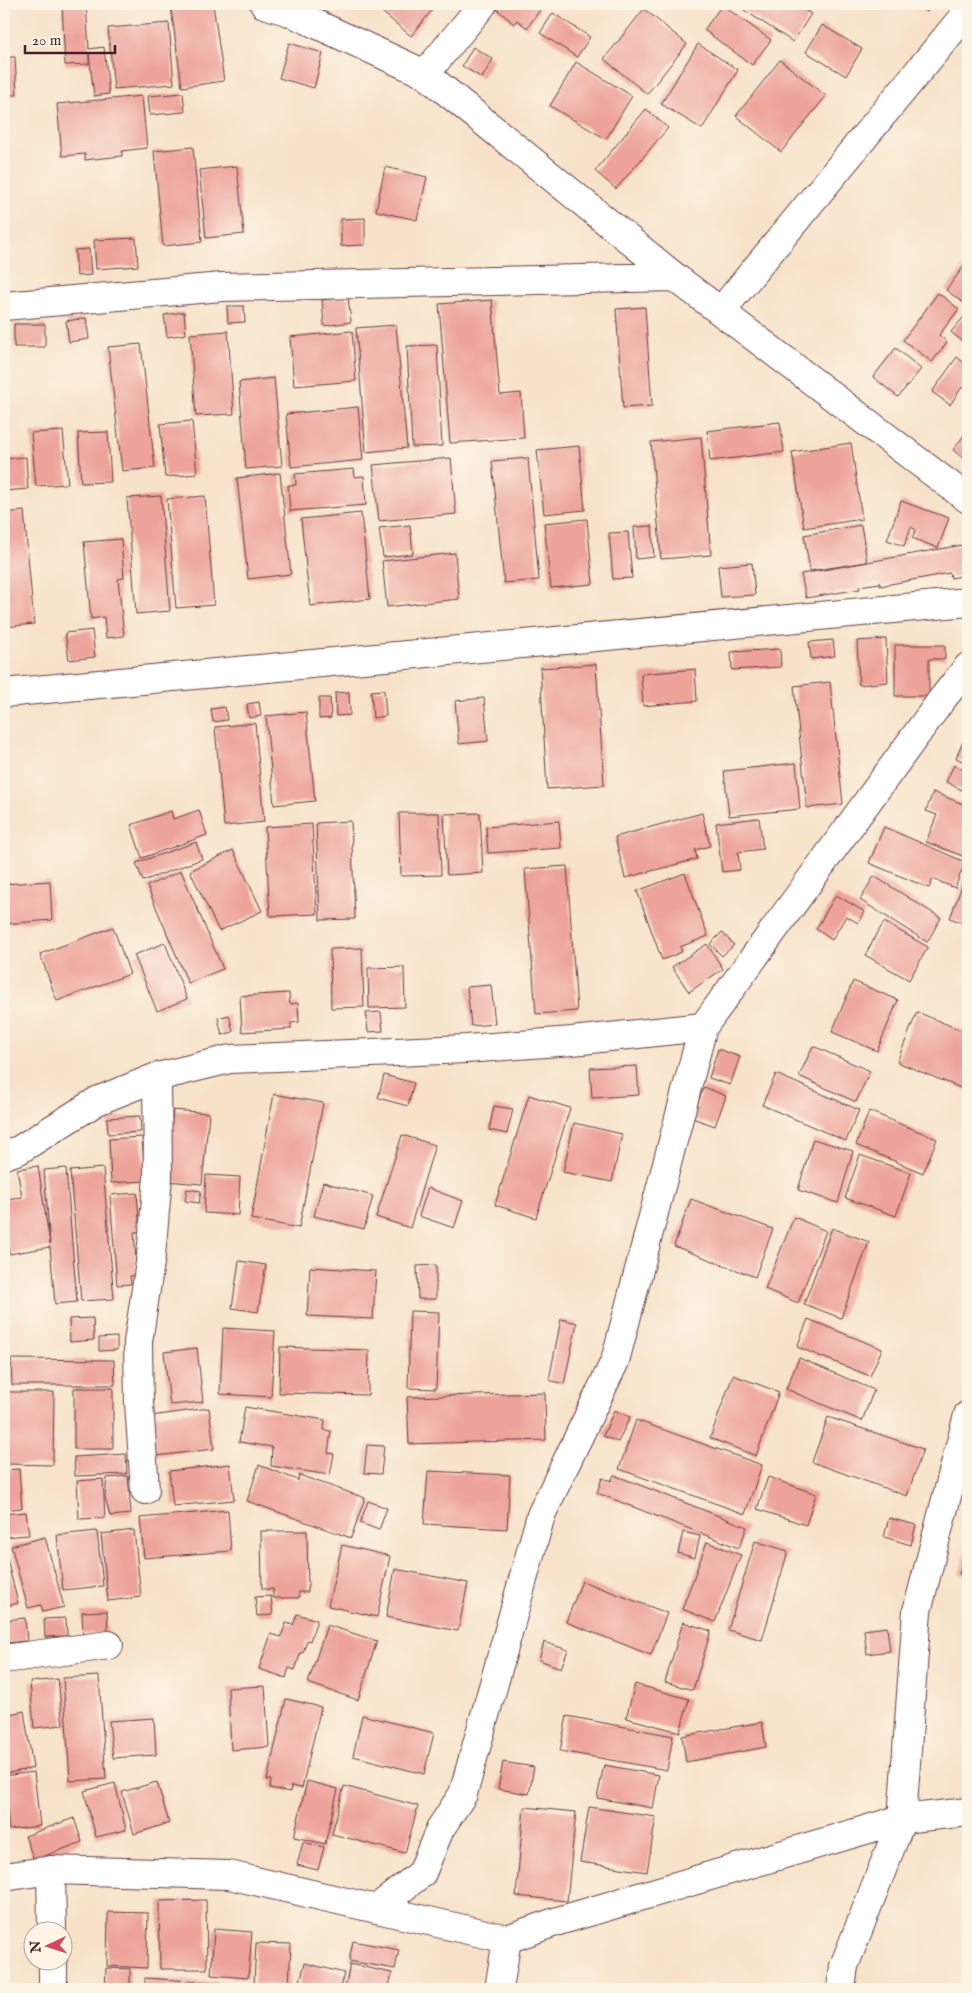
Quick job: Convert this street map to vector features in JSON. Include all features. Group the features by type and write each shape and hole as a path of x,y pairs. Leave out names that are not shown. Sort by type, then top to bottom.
{"street":[{"path":"264,4 290,12 425,74 675,277 968,499"},
{"path":"425,74 483,4"},
{"path":"721,311 968,11"},
{"path":"4,306 222,287 675,277"},
{"path":"4,693 968,602"},
{"path":"376,1909 422,1873 440,1829 463,1794 540,1515 615,1361 703,1027 943,698 968,667"},
{"path":"4,1155 19,1150 97,1101 157,1077 230,1059 476,1048 572,1041 703,1027"},
{"path":"146,1490 139,1404 138,1342 151,1256 158,1177 157,1077"},
{"path":"841,1989 844,1966 902,1819 918,1611 968,1415"},
{"path":"4,1659 109,1645"},
{"path":"4,1876 51,1870 229,1875 508,1939 556,1922 902,1819 968,1812"},
{"path":"51,1870 52,1920"},
{"path":"499,1989 508,1939"},
{"path":"53,1970 53,1989"}],"building":[{"path":"62,4 86,4 89,49 104,47 109,94 94,96 89,54 89,64 65,65"},
{"path":"213,4 224,81 182,87 171,8"},
{"path":"389,4 437,4 411,36 382,12"},
{"path":"491,4 532,4 540,10 527,28 517,20 514,24"},
{"path":"739,4 795,4 811,14 793,42 738,6"},
{"path":"914,4 931,4 927,12"},
{"path":"722,5 771,40 752,65 704,30"},
{"path":"644,9 687,44 647,94 604,59"},
{"path":"553,13 590,37 577,57 540,33"},
{"path":"169,23 174,84 114,89 108,28"},
{"path":"822,25 862,49 846,76 806,52"},
{"path":"289,43 323,53 314,88 279,78"},
{"path":"698,44 738,70 702,129 661,104"},
{"path":"473,47 493,59 482,78 462,66"},
{"path":"4,57 15,57 17,95 4,95"},
{"path":"780,60 826,96 781,152 736,116"},
{"path":"576,62 632,96 606,139 550,106"},
{"path":"183,93 185,112 150,115 148,96"},
{"path":"142,96 147,148 122,151 122,156 85,160 85,154 62,156 57,104"},
{"path":"646,109 668,128 616,189 595,171"},
{"path":"193,147 202,242 163,246 154,151"},
{"path":"237,166 244,234 206,238 199,170"},
{"path":"385,167 427,177 417,220 376,211"},
{"path":"365,218 365,245 341,246 341,219"},
{"path":"136,238 138,266 96,269 94,240"},
{"path":"89,249 91,275 77,276 75,250"},
{"path":"968,261 968,300 965,304 946,290"},
{"path":"938,293 959,309 939,335 947,342 932,362 903,340"},
{"path":"348,297 351,322 324,326 322,300"},
{"path":"492,300 500,395 521,393 524,438 450,443 439,304"},
{"path":"227,306 244,306 245,322 228,323"},
{"path":"645,307 652,406 623,408 616,309"},
{"path":"184,312 186,334 167,337 164,315"},
{"path":"968,312 968,346 951,332"},
{"path":"86,318 89,339 69,342 66,321"},
{"path":"14,324 45,324 45,347 14,347"},
{"path":"396,325 407,448 366,452 356,328"},
{"path":"228,331 234,414 196,416 190,334"},
{"path":"352,331 356,381 294,386 290,337"},
{"path":"141,344 155,468 122,471 108,347"},
{"path":"437,345 442,446 412,447 407,346"},
{"path":"896,348 921,369 898,397 873,377"},
{"path":"957,357 968,366 968,392 962,387 950,405 932,392"},
{"path":"274,378 282,466 246,469 239,382"},
{"path":"358,407 363,460 291,467 286,414"},
{"path":"192,421 197,474 165,477 160,424"},
{"path":"780,422 784,452 710,461 707,431"},
{"path":"968,430 968,462 953,450"},
{"path":"63,431 68,484 36,486 31,433"},
{"path":"108,432 111,482 81,483 78,433"},
{"path":"701,437 711,555 661,559 651,442"},
{"path":"851,443 862,519 804,528 792,452"},
{"path":"579,446 585,510 544,514 537,450"},
{"path":"26,457 28,489 4,491 4,459"},
{"path":"451,458 456,514 379,521 373,465"},
{"path":"528,458 539,580 504,583 492,461"},
{"path":"354,469 355,477 364,476 366,505 290,511 288,485 296,485 295,474"},
{"path":"280,473 291,574 248,579 237,478"},
{"path":"161,496 170,611 136,614 127,498"},
{"path":"205,496 214,605 176,608 167,499"},
{"path":"901,501 949,518 938,548 912,538 916,530 911,527 904,546 887,540"},
{"path":"24,511 34,624 4,627 4,513"},
{"path":"361,513 370,599 310,606 301,519"},
{"path":"587,519 593,584 551,588 544,523"},
{"path":"410,525 413,554 383,557 379,528"},
{"path":"861,525 867,562 810,571 804,535"},
{"path":"652,526 654,557 636,559 634,527"},
{"path":"628,532 632,578 613,579 609,533"},
{"path":"121,539 124,578 118,579 124,636 106,638 104,617 91,619 84,542"},
{"path":"968,544 968,575 951,578 950,573 880,586 880,583 859,586 860,589 806,598 801,574"},
{"path":"455,553 459,599 387,607 382,561"},
{"path":"752,563 755,595 721,597 718,566"},
{"path":"92,630 95,657 69,660 65,633"},
{"path":"886,639 888,682 859,685 857,641"},
{"path":"833,640 835,656 811,659 809,642"},
{"path":"895,645 945,645 945,659 929,659 929,696 895,696"},
{"path":"780,649 781,667 732,670 731,652"},
{"path":"596,664 604,785 547,789 540,668"},
{"path":"695,669 697,701 643,706 641,674"},
{"path":"830,682 843,804 807,808 794,686"},
{"path":"384,690 386,716 373,718 371,691"},
{"path":"349,692 350,715 336,716 335,693"},
{"path":"319,698 330,698 331,718 319,719"},
{"path":"484,698 488,741 459,744 455,701"},
{"path":"259,702 261,716 249,718 247,704"},
{"path":"225,707 227,720 213,722 211,709"},
{"path":"306,712 315,801 274,805 266,716"},
{"path":"255,723 264,822 224,826 215,727"},
{"path":"968,730 968,764 956,758"},
{"path":"796,763 800,809 729,816 724,771"},
{"path":"954,765 968,772 968,793 946,782"},
{"path":"933,792 968,806 968,858 926,842 937,815 926,811"},
{"path":"199,810 207,835 142,858 131,825 171,811 173,819"},
{"path":"399,813 439,813 441,875 401,876"},
{"path":"480,813 483,873 447,875 444,814"},
{"path":"702,813 710,846 695,850 697,859 625,878 615,837"},
{"path":"759,818 763,849 738,852 740,870 722,872 716,823"},
{"path":"351,821 355,919 320,920 316,823"},
{"path":"559,821 561,848 488,853 486,827"},
{"path":"312,824 317,914 270,916 265,827"},
{"path":"884,827 965,862 955,888 933,879 929,888 869,863"},
{"path":"196,842 202,859 143,881 136,863"},
{"path":"233,850 262,911 219,931 190,871"},
{"path":"567,866 577,1011 536,1014 525,869"},
{"path":"968,870 968,925 950,918"},
{"path":"181,871 223,969 188,983 147,886"},
{"path":"685,873 708,936 680,947 682,952 662,960 637,891"},
{"path":"874,876 941,918 927,942 860,900"},
{"path":"50,881 52,920 4,924 4,884"},
{"path":"836,895 865,912 858,923 846,916 832,940 816,929"},
{"path":"884,922 928,947 909,980 865,955"},
{"path":"113,927 130,974 57,1001 40,954"},
{"path":"722,932 734,945 722,956 710,944"},
{"path":"165,943 187,999 157,1011 134,955"},
{"path":"707,944 723,969 689,992 672,967"},
{"path":"362,948 364,1007 331,1008 330,949"},
{"path":"404,967 405,1007 369,1008 368,968"},
{"path":"853,981 898,1000 877,1051 832,1032"},
{"path":"491,985 495,1024 471,1026 467,987"},
{"path":"289,993 290,1004 298,1003 299,1022 291,1023 291,1029 242,1032 240,996"},
{"path":"381,1012 383,1031 368,1032 366,1013"},
{"path":"917,1012 968,1033 968,1091 897,1062"},
{"path":"229,1015 233,1032 222,1035 218,1018"},
{"path":"813,1046 870,1071 856,1102 799,1076"},
{"path":"718,1049 740,1057 730,1085 709,1078"},
{"path":"637,1066 639,1095 592,1098 590,1068"},
{"path":"776,1074 859,1110 846,1141 762,1105"},
{"path":"384,1075 414,1083 408,1106 378,1098"},
{"path":"704,1087 726,1096 715,1126 692,1118"},
{"path":"274,1094 323,1103 299,1228 251,1219"},
{"path":"529,1095 570,1108 536,1218 495,1205"},
{"path":"494,1106 513,1109 507,1134 489,1130"},
{"path":"173,1110 209,1113 202,1184 166,1181"},
{"path":"869,1111 937,1139 923,1173 856,1145"},
{"path":"140,1116 141,1132 108,1134 107,1118"},
{"path":"574,1123 622,1134 612,1182 563,1172"},
{"path":"402,1135 435,1145 410,1228 376,1217"},
{"path":"142,1137 145,1181 111,1183 109,1139"},
{"path":"813,1139 853,1151 838,1203 798,1190"},
{"path":"860,1155 911,1173 896,1216 845,1198"},
{"path":"38,1166 50,1244 44,1170 66,1168 77,1302 55,1304 50,1247 9,1254 4,1219 4,1199 22,1197 17,1169"},
{"path":"103,1168 114,1299 81,1301 70,1171"},
{"path":"206,1175 240,1177 238,1215 204,1213"},
{"path":"323,1182 373,1196 364,1229 314,1216"},
{"path":"428,1188 463,1201 454,1228 419,1216"},
{"path":"187,1189 201,1191 199,1203 185,1201"},
{"path":"137,1193 140,1232 134,1232 137,1275 130,1276 131,1284 117,1285 110,1195"},
{"path":"691,1199 773,1229 755,1277 674,1246"},
{"path":"794,1217 826,1231 798,1303 765,1289"},
{"path":"832,1228 869,1242 841,1318 804,1304"},
{"path":"239,1261 266,1265 258,1312 232,1308"},
{"path":"436,1265 436,1299 418,1299 417,1266"},
{"path":"310,1267 376,1271 373,1319 307,1316"},
{"path":"410,1311 439,1312 436,1389 408,1388"},
{"path":"6,1314 7,1344 4,1345 4,1315"},
{"path":"93,1318 94,1340 70,1342 69,1319"},
{"path":"561,1319 577,1323 564,1384 549,1380"},
{"path":"808,1319 882,1349 870,1376 797,1347"},
{"path":"223,1328 275,1331 271,1397 220,1394"},
{"path":"117,1337 117,1350 99,1351 99,1338"},
{"path":"280,1347 369,1350 368,1395 279,1393"},
{"path":"197,1348 203,1402 170,1405 164,1352"},
{"path":"799,1358 874,1390 862,1421 786,1389"},
{"path":"11,1359 114,1360 115,1385 12,1385"},
{"path":"733,1375 779,1392 756,1456 710,1438"},
{"path":"74,1388 113,1388 113,1449 74,1449"},
{"path":"7,1392 54,1392 53,1465 7,1464"},
{"path":"545,1393 546,1440 409,1444 407,1397"},
{"path":"245,1407 325,1420 324,1430 331,1431 328,1453 334,1454 330,1475 271,1466 272,1447 239,1442"},
{"path":"209,1408 214,1449 156,1456 151,1416"},
{"path":"614,1410 630,1417 618,1442 603,1436"},
{"path":"828,1417 923,1449 907,1496 812,1462"},
{"path":"636,1420 762,1465 745,1514 619,1469"},
{"path":"367,1445 384,1446 381,1474 364,1473"},
{"path":"126,1454 127,1474 75,1476 74,1457"},
{"path":"230,1464 234,1500 173,1506 169,1471"},
{"path":"259,1465 298,1480 299,1475 365,1498 351,1538 247,1501"},
{"path":"19,1469 22,1508 4,1510 4,1470"},
{"path":"428,1471 510,1475 507,1529 424,1524"},
{"path":"614,1475 747,1527 739,1548 597,1493 602,1478 611,1481"},
{"path":"128,1476 131,1514 110,1516 105,1497 107,1478"},
{"path":"768,1477 816,1494 806,1525 757,1509"},
{"path":"103,1479 105,1518 79,1519 77,1481"},
{"path":"368,1501 387,1508 379,1530 360,1523"},
{"path":"228,1510 231,1551 144,1558 140,1518"},
{"path":"26,1512 29,1535 4,1537 4,1514"},
{"path":"889,1518 916,1525 911,1545 884,1537"},
{"path":"134,1530 141,1597 108,1601 101,1534"},
{"path":"97,1531 103,1586 63,1590 57,1535"},
{"path":"261,1531 307,1531 308,1592 299,1592 299,1598 273,1598 273,1589 262,1589"},
{"path":"683,1532 700,1536 695,1558 678,1553"},
{"path":"45,1537 64,1607 43,1612 41,1605 28,1608 11,1546"},
{"path":"755,1541 788,1551 762,1640 728,1630"},
{"path":"707,1542 741,1555 715,1622 682,1609"},
{"path":"968,1543 968,1576 959,1574"},
{"path":"342,1545 390,1556 377,1617 328,1606"},
{"path":"4,1547 18,1603 4,1607"},
{"path":"395,1569 468,1583 458,1631 386,1617"},
{"path":"582,1581 667,1613 651,1655 566,1622"},
{"path":"271,1596 273,1615 257,1616 255,1597"},
{"path":"107,1611 108,1633 83,1634 82,1612"},
{"path":"297,1614 317,1620 310,1641 307,1640 295,1670 289,1668 286,1678 259,1669 271,1634 281,1637 286,1623 293,1625"},
{"path":"25,1618 27,1641 4,1643 4,1620"},
{"path":"66,1618 67,1636 45,1637 44,1619"},
{"path":"683,1622 711,1631 693,1690 665,1682"},
{"path":"327,1625 377,1641 358,1700 308,1683"},
{"path":"887,1627 890,1651 867,1654 864,1630"},
{"path":"544,1642 568,1650 561,1668 539,1660"},
{"path":"99,1676 106,1779 70,1781 63,1678"},
{"path":"58,1679 63,1725 34,1728 30,1682"},
{"path":"635,1684 689,1699 680,1732 626,1718"},
{"path":"265,1686 269,1747 231,1750 228,1688"},
{"path":"286,1699 321,1707 302,1788 291,1786 290,1792 270,1788 271,1780 267,1780"},
{"path":"24,1711 33,1768 4,1774 4,1715"},
{"path":"362,1715 434,1733 424,1774 353,1756"},
{"path":"567,1716 673,1736 667,1770 560,1751"},
{"path":"154,1718 156,1755 113,1758 109,1721"},
{"path":"762,1722 766,1747 686,1762 682,1736"},
{"path":"503,1762 534,1767 529,1794 498,1789"},
{"path":"604,1765 659,1775 653,1808 597,1798"},
{"path":"34,1772 40,1826 9,1830 4,1776"},
{"path":"307,1781 338,1789 325,1844 294,1837"},
{"path":"157,1782 169,1823 134,1834 122,1792"},
{"path":"115,1783 126,1830 96,1837 84,1791"},
{"path":"344,1786 418,1806 405,1853 332,1834"},
{"path":"524,1807 576,1812 567,1901 516,1896"},
{"path":"589,1807 656,1817 647,1872 580,1862"},
{"path":"74,1818 82,1842 34,1860 25,1836"},
{"path":"303,1842 324,1847 318,1870 297,1865"},
{"path":"206,1900 207,1969 160,1969 159,1901"},
{"path":"108,1912 148,1913 147,1968 107,1966"},
{"path":"214,1929 252,1932 248,1978 211,1975"},
{"path":"353,1941 399,1950 395,1969 349,1961"},
{"path":"256,1943 291,1944 289,1986 254,1984"},
{"path":"305,1963 344,1973 340,1989 298,1989"},
{"path":"350,1964 392,1973 388,1989 345,1989"},
{"path":"106,1968 130,1969 130,1989 105,1989"},
{"path":"145,1978 220,1983 220,1989 145,1989"}]}
